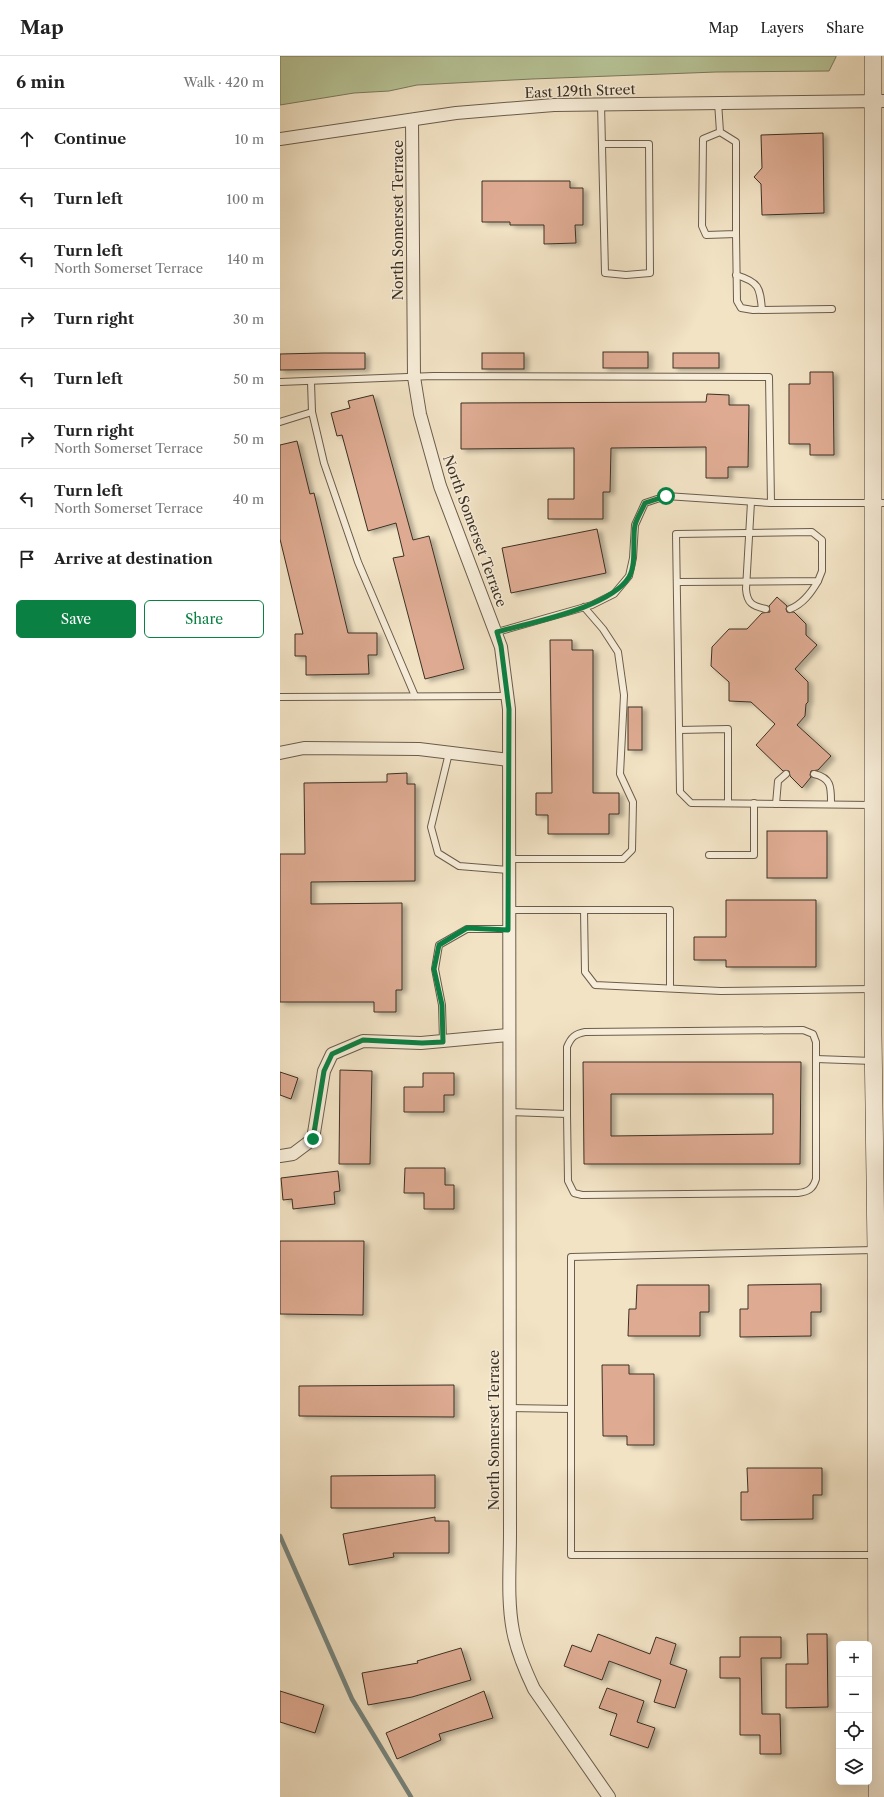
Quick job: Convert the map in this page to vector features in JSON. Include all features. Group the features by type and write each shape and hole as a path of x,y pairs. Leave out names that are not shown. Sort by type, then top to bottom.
{"main road":[{"path":"873,56 879,101 879,613 873,805 873,989 877,1057 877,1555 880,1629 878,1797"}],"street":[{"name":"East 129th Street","path":"280,139 456,113 554,105 879,101"},
{"name":"North Somerset Terrace","path":"412,120 414,377 420,414 440,486 497,632 501,646 508,696 509,1408 511,1610 513,1631 518,1651 534,1689 609,1797"},
{"path":"280,753 312,748 419,749 509,760"},
{"path":"280,1156 293,1154 313,1139 324,1071 332,1054 363,1040 422,1043 508,1035"}],"lane":[{"path":"718,102 720,132"},
{"path":"601,104 604,273 626,275 650,273 649,144 602,144"},
{"path":"720,132 736,142 736,275 737,301 741,308 762,310 832,309"},
{"path":"720,132 703,139 702,226 706,235 736,234"},
{"path":"736,275 754,282 761,294 762,310"},
{"path":"280,382 414,377 769,377 770,503"},
{"path":"311,382 312,412 324,463 358,562 416,696"},
{"path":"280,422 312,412"},
{"path":"497,632 592,605 614,594 629,576 633,558 635,525 645,503 666,496 770,503 879,503"},
{"path":"752,502 746,582 747,596 749,602 755,606 766,609"},
{"path":"790,609 805,599 818,581 822,571 822,540 812,532 676,534 680,792 691,803 873,805"},
{"path":"677,582 818,581"},
{"path":"449,753 432,827 438,853 459,866 623,859 632,850 633,802 620,774 624,695 618,652 603,629 584,607"},
{"path":"280,697 508,696"},
{"path":"679,730 728,729 728,803"},
{"path":"776,804 778,781 786,774"},
{"path":"814,774 825,778 829,783 832,804"},
{"path":"709,855 754,855 754,804"},
{"path":"508,910 670,910 670,988"},
{"path":"584,910 585,972 595,985 721,991 873,989"},
{"path":"443,1042 442,1005 434,969 439,945 467,928 508,930"},
{"path":"803,1030 813,1034 816,1042 816,1179 814,1186 807,1192 783,1194 578,1194 571,1189 568,1181 567,1114 567,1047 570,1040 576,1034 585,1032 803,1030"},
{"path":"816,1059 877,1057"},
{"path":"509,1112 567,1114"},
{"path":"876,1250 570,1257 570,1555 877,1555"},
{"path":"509,1408 570,1409"}],"green space":[{"path":"280,56 836,57 829,71 716,72 417,85 389,91 354,93 280,105"}],"building":[{"path":"823,133 824,213 762,215 761,184 754,177 762,168 761,135"},
{"path":"482,181 570,181 570,188 583,188 583,225 575,225 576,243 544,244 544,225 510,225 510,222 482,222"},
{"path":"603,352 648,352 648,368 603,368"},
{"path":"365,353 365,369 280,370 280,354"},
{"path":"482,353 524,353 524,369 482,369"},
{"path":"673,353 719,353 719,368 673,368"},
{"path":"810,372 833,372 834,455 810,455 810,444 789,444 789,384 810,384"},
{"path":"707,394 729,395 729,405 749,405 748,467 728,467 728,478 706,478 706,447 611,448 610,492 603,492 603,519 548,519 548,499 574,499 574,448 461,449 461,403 706,402"},
{"path":"373,395 413,540 429,536 464,669 425,679 393,558 404,556 396,523 368,531 342,435 337,436 331,413 350,408 348,401"},
{"path":"297,441 310,494 314,493 348,633 377,633 377,655 368,655 369,674 306,675 306,656 295,656 295,634 303,634 280,539 280,445"},
{"path":"597,529 606,573 511,593 502,548"},
{"path":"777,597 787,606 787,612 794,612 806,624 806,635 817,645 795,669 808,682 808,702 806,704 805,716 797,725 831,756 818,770 811,771 811,777 802,788 790,776 789,771 783,771 756,745 775,724 751,702 729,701 729,682 711,666 712,647 729,629 747,629 762,613 770,612 769,606"},
{"path":"550,640 572,640 572,650 593,650 593,793 619,793 619,814 609,814 609,834 548,834 548,815 536,815 536,793 552,793"},
{"path":"628,707 642,707 642,750 628,750"},
{"path":"407,773 407,784 415,784 415,881 311,882 311,904 402,903 402,990 396,990 396,1012 374,1012 374,1002 280,1002 280,854 305,854 304,783 387,782 387,774"},
{"path":"767,831 827,831 827,878 767,878"},
{"path":"726,900 816,900 816,967 726,967 726,960 694,960 694,937 726,937"},
{"path":"583,1062 801,1062 800,1164 584,1164","holes":["611,1094 773,1094 773,1134 611,1136"]},
{"path":"340,1070 372,1071 370,1164 339,1164"},
{"path":"280,1072 298,1078 291,1099 280,1095"},
{"path":"423,1073 454,1073 454,1095 444,1095 444,1112 404,1112 404,1087 423,1087"},
{"path":"405,1168 445,1168 445,1185 454,1185 454,1209 424,1209 424,1193 404,1193"},
{"path":"338,1171 340,1191 334,1192 335,1204 293,1209 292,1199 283,1200 281,1178"},
{"path":"280,1241 364,1241 363,1315 280,1314"},
{"path":"821,1284 821,1312 811,1312 811,1336 740,1337 740,1309 748,1309 748,1285"},
{"path":"637,1285 709,1285 709,1312 700,1312 700,1336 628,1336 629,1309 636,1309"},
{"path":"602,1365 629,1365 629,1374 654,1374 654,1445 627,1445 627,1436 603,1436"},
{"path":"454,1385 454,1417 299,1416 299,1386"},
{"path":"747,1468 822,1468 822,1495 813,1495 813,1519 741,1520 741,1492 748,1492"},
{"path":"435,1475 435,1508 331,1508 331,1476"},
{"path":"435,1517 435,1521 449,1521 449,1553 393,1553 394,1557 349,1565 343,1534"},
{"path":"598,1634 650,1654 656,1637 676,1644 670,1664 687,1670 675,1708 654,1702 661,1680 609,1661 602,1680 564,1666 572,1645 591,1652"},
{"path":"807,1634 827,1634 828,1707 786,1708 786,1664 808,1664"},
{"path":"740,1637 781,1637 781,1658 761,1658 762,1714 780,1714 781,1754 760,1754 760,1735 740,1735 740,1678 720,1678 720,1657 740,1657"},
{"path":"461,1648 471,1680 412,1697 368,1705 362,1673 418,1663 417,1661"},
{"path":"607,1688 644,1701 637,1722 655,1728 648,1748 610,1735 617,1714 599,1708"},
{"path":"280,1691 324,1705 315,1733 280,1722"},
{"path":"484,1691 493,1718 439,1734 441,1740 397,1759 386,1733"}],"waterway":[{"path":"280,1536 352,1699 411,1797"}],"route":[{"path":"313,1139 324,1071 332,1054 363,1040 422,1043 443,1042 442,1005 434,969 439,945 467,928 508,930 509,709 506,674 497,632 592,605 614,594 629,576 633,558 635,525 645,503 666,496"}]}
